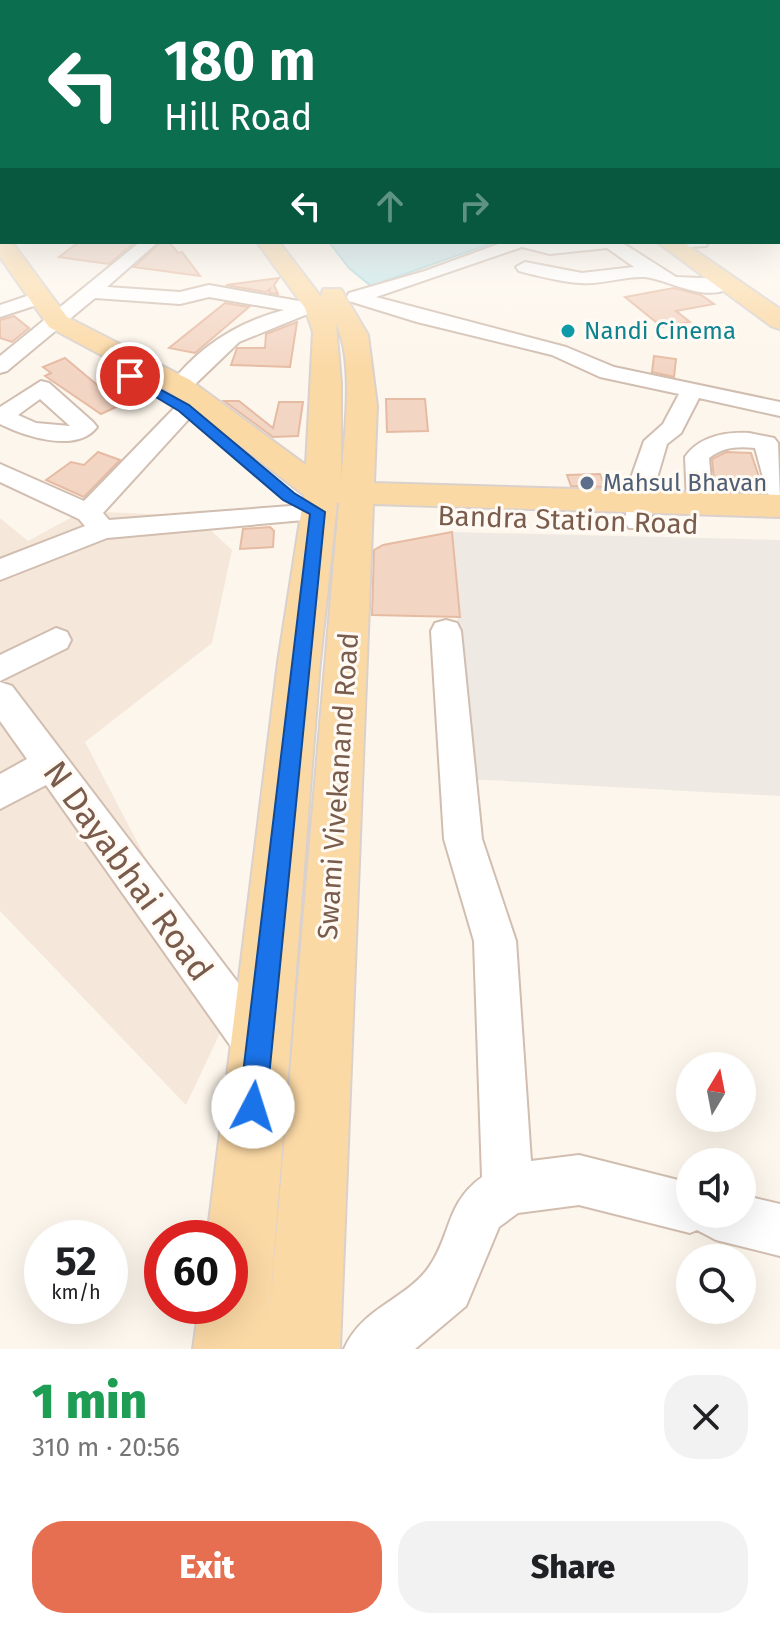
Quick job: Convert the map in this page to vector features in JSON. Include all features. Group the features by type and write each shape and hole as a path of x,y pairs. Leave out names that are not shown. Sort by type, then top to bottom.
{"main road":[{"path":"1,244 21,304"},
{"name":"Swami Vivekanand Road","path":"270,244 330,304 355,335 362,406 337,503 326,625 303,1349"},
{"name":"Swami Vivekanand Road","path":"294,244 330,304 326,332 324,441 337,503"},
{"path":"682,244 725,284 780,321"},
{"path":"682,244 780,313"},
{"path":"0,275 37,321 54,325 187,398 337,503"},
{"path":"187,398 288,496 337,503"},
{"path":"261,448 292,451 324,441"},
{"name":"Bandra Station Road","path":"639,511 700,502 780,506"},
{"name":"Bandra Station Road","path":"337,503 639,511 780,526"},
{"name":"Swami Vivekanand Road","path":"230,1349 258,1046 326,625"}],"street":[{"path":"0,362 22,350 54,325 148,244"},
{"path":"95,521 187,398 226,340 245,327 431,275 516,244"},
{"path":"527,244 542,250 557,251 594,244"},
{"path":"610,244 667,282 703,288 725,284"},
{"path":"525,267 582,278 650,271"},
{"path":"94,292 180,298 209,291 424,318 559,351 608,372 780,409"},
{"path":"639,511 656,441 673,428 691,392"},
{"path":"700,502 697,457 705,448 737,440 766,443 780,492"},
{"path":"0,472 95,521"},
{"path":"0,570 95,521 337,503"},
{"path":"446,631 463,839 495,941 508,1189"},
{"path":"0,669 56,640"},
{"name":"N Dayabhai Road","path":"0,695 258,1046"},
{"path":"0,793 50,764"},
{"path":"372,1349 447,1287 481,1209 508,1189 579,1180 676,1204"},
{"path":"756,1224 780,1230"}],"shaded area":[{"path":"83,511 195,516 232,550 212,643 85,742 228,1016 186,1105 0,911 0,518 28,541"},
{"path":"452,532 780,540 780,796 468,779"}],"water":[{"path":"331,244 489,244 371,286 349,268"}],"building":[{"path":"76,244 133,244 109,264 59,257"},
{"path":"159,244 171,244 178,253 182,252 200,276 134,267"},
{"path":"279,278 274,285 278,294 269,293 270,289 266,292 226,285"},
{"path":"674,288 701,295 714,304 676,311 690,322 662,327 625,297"},
{"path":"225,303 249,307 195,353 169,348"},
{"path":"14,316 29,328 12,342 0,338 0,320"},
{"path":"297,322 290,367 231,365 237,348 265,348 266,334"},
{"path":"654,356 676,359 674,377 652,372"},
{"path":"65,358 102,389 107,384 131,400 101,414 45,376 51,373 43,367"},
{"path":"386,399 425,399 428,431 387,432"},
{"path":"224,401 239,401 273,428 279,402 303,402 298,436 273,437"},
{"path":"98,452 120,460 84,497 46,480 71,462 84,465"},
{"path":"726,452 751,453 764,492 715,490 712,459"},
{"name":"Mahsul Bhavan","path":"600,474 605,487 571,486 567,475"},
{"path":"270,527 274,531 273,547 240,549 243,529"},
{"path":"452,532 460,617 372,615 374,550 383,545"}],"place":[{"name":"Nandi Cinema","path":"568,331"},
{"name":"Mahsul Bhavan","path":"587,483"}],"route":[{"path":"130,376 184,408 288,496 317,512 253,1107"}]}
